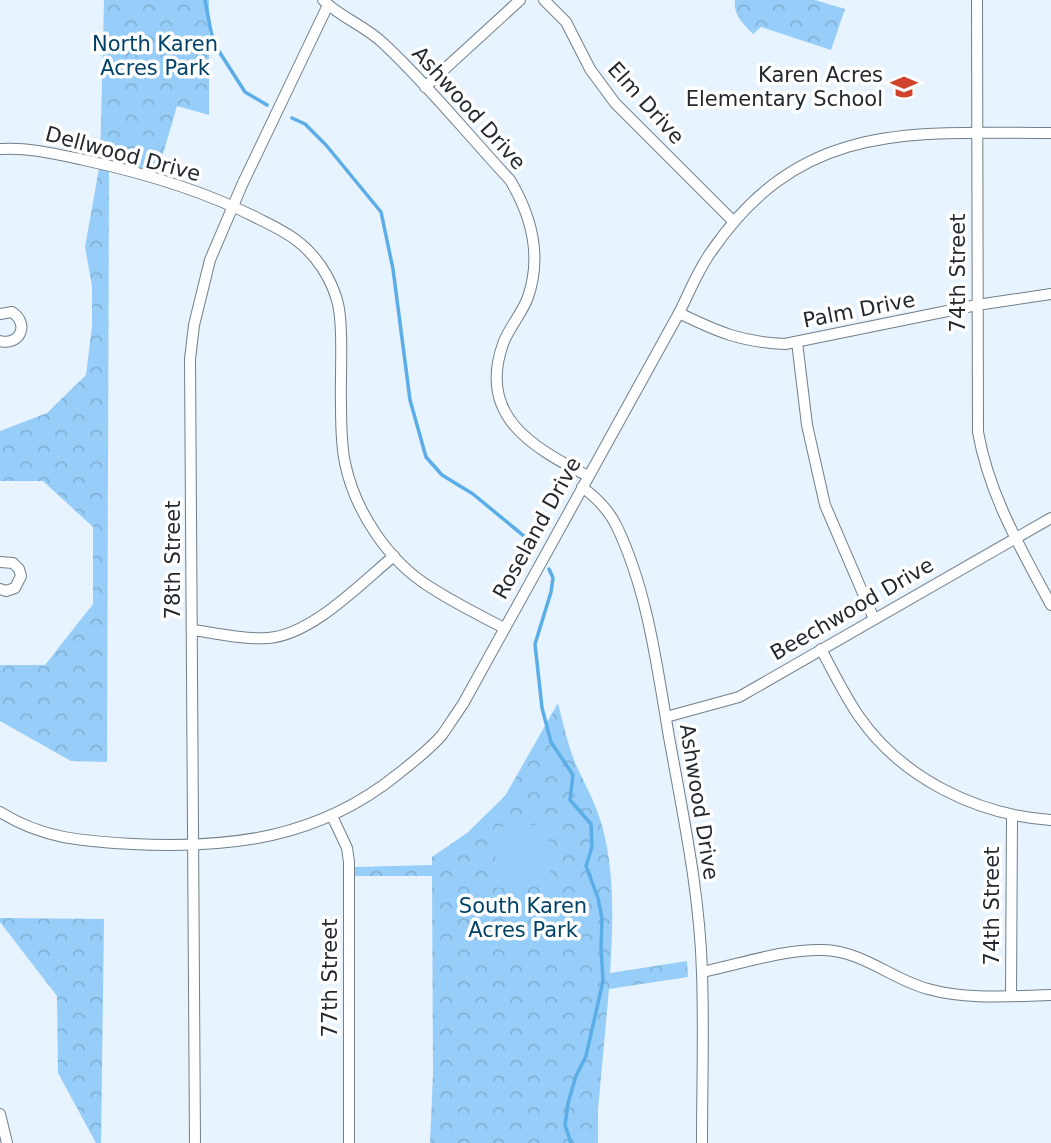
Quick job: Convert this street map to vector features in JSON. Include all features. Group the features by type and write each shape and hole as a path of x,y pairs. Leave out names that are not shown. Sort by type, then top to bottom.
{"street":[{"path":"425,87 520,0"},
{"name":"Elm Drive","path":"544,0 566,22 590,69 615,103 734,222"},
{"name":"74th Street","path":"977,0 976,398 982,458 999,507 1051,605"},
{"name":"Ashwood Drive","path":"325,2 335,12 353,20 383,42 510,180 523,203 532,228 534,254 528,297 503,345 497,385 506,413 516,429 534,446 588,476"},
{"name":"78th Street","path":"195,1143 190,359 200,291 210,260 325,2"},
{"name":"Roseland Drive","path":"0,812 27,826 72,840 158,845 249,841 280,835 332,816 382,787 430,748 463,704 710,253 734,222 764,191 810,161 842,146 923,133 1051,132"},
{"name":"Dellwood Drive","path":"0,149 28,149 109,165 183,186 233,206 296,240 313,256 327,275 338,301 344,461 359,502 375,532 394,556 429,587 504,628"},
{"name":"Palm Drive","path":"679,313 723,334 753,342 785,344 977,305 1051,294"},
{"path":"0,314 8,312 17,315 23,326 16,340 0,341"},
{"path":"797,342 807,425 825,505 874,619"},
{"name":"Ashwood Drive","path":"582,487 595,497 612,518 631,562 643,603 666,717 692,868 702,972 702,1143"},
{"name":"Beechwood Drive","path":"666,717 739,696 1051,518"},
{"path":"192,629 248,638 270,638 289,634 323,615 394,556"},
{"path":"0,562 13,562 21,576 15,588 6,591 0,589"},
{"path":"821,649 859,717 877,739 909,768 955,796 1012,816 1051,820"},
{"name":"77th Street","path":"332,816 347,848 349,862 349,1143"},
{"name":"74th Street","path":"1011,996 1012,816"},
{"path":"702,972 797,952 824,950 849,953 872,962 893,976 928,989 965,996 1051,995"},
{"path":"0,1114 7,1143"}],"green space":[{"name":"North Karen Acres Park","path":"104,0 209,0 209,115 177,106 156,178 109,166 107,762 71,761 0,721 0,665 45,665 93,604 93,527 43,481 0,481 0,431 47,413 86,375 92,326 92,286 85,247 100,163"},
{"path":"735,0 815,0 845,9 831,50 761,27 753,34 737,15"},
{"name":"South Karen Acres Park","path":"558,703 573,757 598,812 607,847 612,900 610,973 687,961 688,977 609,989 598,1110 598,1143 430,1143 433,1074 432,876 355,876 355,867 432,865 432,857 467,833 505,796"},
{"path":"548,824 551,885 497,888 494,827"},
{"path":"0,918 104,919 101,1143 96,1143 58,1073 57,996 0,922"}],"waterway":[{"path":"205,0 213,42 245,92 267,105"},
{"path":"292,118 305,124 326,145 381,212 393,269 410,400 426,457 442,475 473,494 536,546"},
{"path":"549,569 553,578 551,592 535,644 542,708 551,742 573,775 570,800 591,824 592,847 586,866 598,898 602,919 603,981 586,1056 576,1076 568,1103 565,1125 571,1143"}],"place":[{"name":"Karen Acres Elementary School","path":"904,87"}]}
